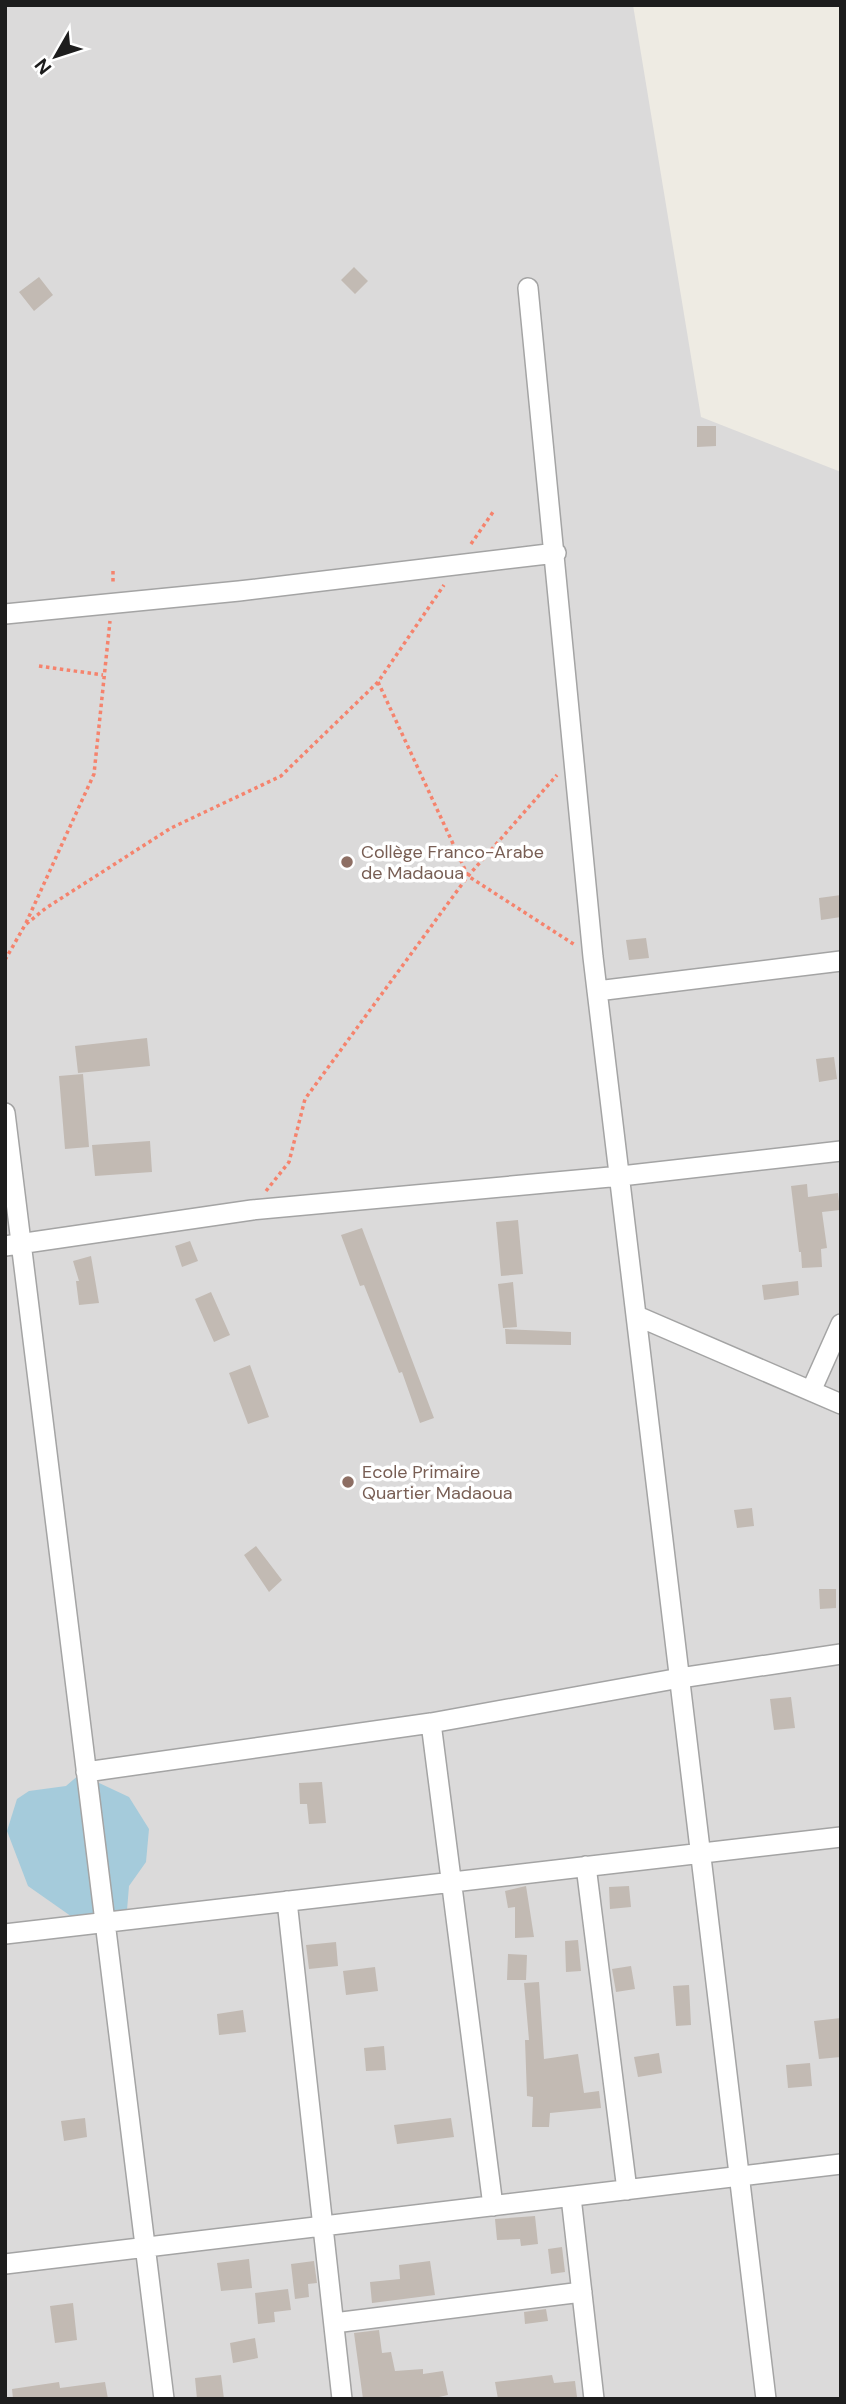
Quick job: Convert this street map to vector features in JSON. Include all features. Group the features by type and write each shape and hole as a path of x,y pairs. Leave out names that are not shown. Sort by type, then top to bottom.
{"street":[{"path":"528,288 556,553 593,957 766,2399"},
{"path":"5,614 113,601 239,592 556,553"},
{"path":"597,991 841,961"},
{"path":"5,1113 13,1245 86,1772 164,2399"},
{"path":"13,1245 252,1210 621,1176 841,1151"},
{"path":"637,1316 841,1404"},
{"path":"811,1391 841,1324"},
{"path":"86,1772 431,1723 680,1678 841,1654"},
{"path":"431,1723 493,2206"},
{"path":"5,1934 841,1837"},
{"path":"586,1866 627,2190"},
{"path":"287,1901 342,2399"},
{"path":"5,2264 841,2164"},
{"path":"571,2197 594,2399"},
{"path":"334,2323 582,2292"}],"path":[{"path":"25,925 171,828 281,776 378,682 493,512"},
{"path":"5,960 25,925 94,774 113,601 113,571"},
{"path":"39,666 103,675"},
{"path":"378,682 468,876 593,957"},
{"path":"252,1210 289,1161 305,1099 468,876 574,755"}],"shaded area":[{"path":"5,5 633,5 701,417 841,472 841,2399 5,2399"}],"water":[{"path":"80,1774 129,1797 149,1829 146,1862 129,1886 127,1910 75,1919 28,1886 7,1831 17,1799 29,1791 66,1786"}],"building":[{"path":"354,267 368,281 355,294 341,280"},
{"path":"39,277 53,295 34,311 19,292"},
{"path":"697,426 716,426 716,446 697,447"},
{"path":"841,895 841,917 821,920 819,898"},
{"path":"646,938 649,958 629,960 626,940"},
{"path":"147,1038 150,1066 78,1073 75,1046"},
{"path":"834,1057 837,1079 819,1082 816,1059"},
{"path":"83,1074 89,1147 65,1149 59,1076"},
{"path":"150,1141 152,1172 95,1176 92,1145"},
{"path":"807,1184 808,1197 838,1193 840,1210 822,1212 827,1248 821,1249 822,1267 802,1268 799,1252 791,1186"},
{"path":"518,1220 523,1274 501,1276 496,1222"},
{"path":"362,1228 434,1418 420,1423 402,1372 399,1373 364,1285 360,1286 341,1235"},
{"path":"190,1241 198,1261 182,1267 175,1246"},
{"path":"91,1256 99,1303 79,1305 76,1281 79,1281 73,1261"},
{"path":"798,1281 799,1295 764,1300 762,1285"},
{"path":"513,1282 517,1327 503,1328 498,1284"},
{"path":"211,1292 230,1335 214,1342 195,1299"},
{"path":"505,1329 571,1332 571,1345 506,1344"},
{"path":"250,1365 269,1417 248,1424 229,1373"},
{"path":"752,1508 754,1526 737,1528 734,1510"},
{"path":"256,1546 282,1580 269,1592 244,1555"},
{"path":"819,1589 836,1589 836,1608 820,1609"},
{"path":"791,1697 795,1728 774,1730 770,1699"},
{"path":"322,1782 326,1823 309,1824 307,1804 300,1804 299,1783"},
{"path":"526,1886 534,1937 515,1938 515,1907 508,1908 505,1891"},
{"path":"629,1886 631,1907 610,1909 609,1887"},
{"path":"578,1940 581,1971 566,1972 565,1941"},
{"path":"336,1942 338,1966 309,1969 306,1945"},
{"path":"508,1954 527,1955 526,1980 507,1980"},
{"path":"631,1966 635,1989 616,1992 612,1969"},
{"path":"375,1967 378,1991 346,1995 343,1971"},
{"path":"539,1982 544,2059 578,2054 584,2093 599,2091 601,2108 550,2113 549,2127 532,2127 533,2097 527,2096 525,2040 529,2040 524,1983"},
{"path":"689,1985 691,2025 676,2026 673,1986"},
{"path":"243,2010 246,2032 219,2035 217,2014"},
{"path":"841,2018 841,2057 819,2059 814,2021"},
{"path":"384,2046 386,2070 366,2071 364,2048"},
{"path":"659,2053 662,2073 638,2077 634,2057"},
{"path":"810,2063 812,2086 788,2088 786,2065"},
{"path":"85,2118 87,2137 64,2141 61,2121"},
{"path":"451,2118 454,2137 397,2144 394,2125"},
{"path":"535,2216 538,2244 521,2246 520,2239 497,2240 495,2219"},
{"path":"562,2247 565,2272 551,2274 548,2249"},
{"path":"249,2259 252,2288 221,2291 217,2263"},
{"path":"314,2261 317,2283 308,2284 309,2297 295,2299 291,2264"},
{"path":"430,2261 435,2295 372,2303 370,2282 400,2279 399,2265"},
{"path":"288,2289 291,2310 274,2312 275,2322 258,2324 255,2293"},
{"path":"73,2303 77,2340 55,2343 50,2306"},
{"path":"546,2309 548,2321 525,2324 524,2312"},
{"path":"379,2330 382,2353 391,2352 395,2371 423,2369 423,2374 443,2371 448,2395 430,2399 363,2399 354,2333"},
{"path":"255,2338 258,2358 233,2363 230,2343"},
{"path":"221,2375 224,2399 197,2399 195,2378"},
{"path":"552,2375 554,2383 575,2381 577,2397 498,2399 495,2382"},
{"path":"59,2382 60,2388 105,2382 108,2399 13,2399 12,2389"}],"place":[{"name":"Collège Franco-Arabe de Madaoua","path":"347,862"},
{"name":"Ecole Primaire Quartier Madaoua","path":"348,1482"}]}
